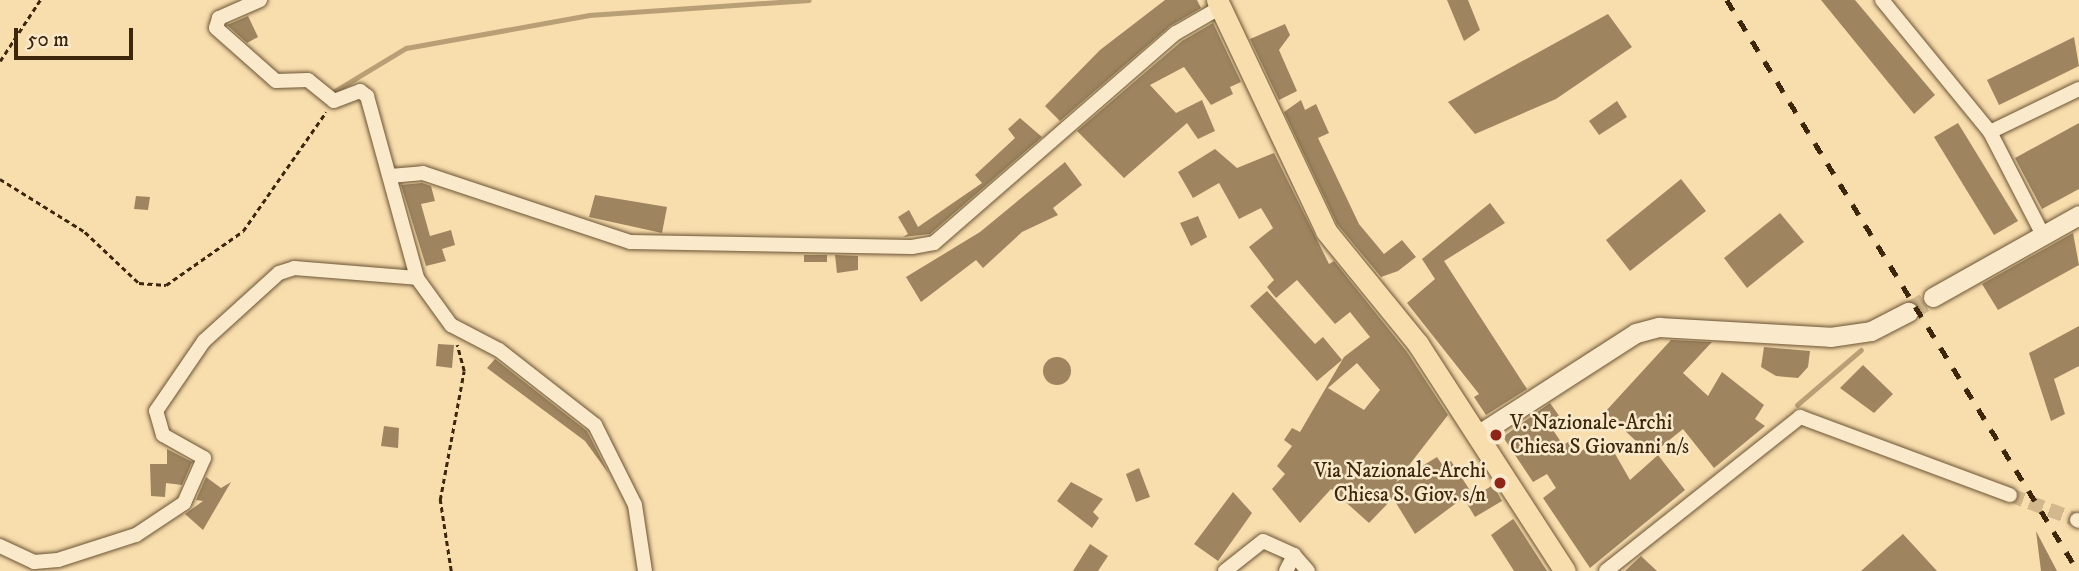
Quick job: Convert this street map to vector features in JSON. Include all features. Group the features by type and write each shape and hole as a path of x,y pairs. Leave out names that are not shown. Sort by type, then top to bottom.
{"main road":[{"path":"1219,4 1326,232 1418,344 1479,434 1565,571"}],"street":[{"path":"260,0 219,18 220,32 276,81 308,80 334,100 360,91 367,96 417,278 451,325 499,350 595,425 635,505 645,571"},
{"path":"1882,0 1990,132 2043,235"},
{"path":"390,176 423,173 631,242 912,247 934,243 1176,33 1219,4"},
{"path":"1990,132 2079,89"},
{"path":"1933,297 2079,215"},
{"path":"0,546 34,562 58,560 136,535 184,503 204,458 163,435 156,411 204,341 279,273 294,268 417,278"},
{"path":"1479,434 1648,330 1681,324 1830,337 1871,331 1908,312"},
{"path":"1606,571 1800,417 2010,495"},
{"path":"1225,571 1263,541 1294,555 1308,571"},
{"path":"1286,571 1294,555"}],"path":[{"path":"0,61 40,0"},
{"path":"0,179 85,232 139,283 166,285 243,231 334,100"},
{"path":"451,325 464,371 440,500 451,571"}],"building":[{"path":"1165,0 1197,0 1201,8 1170,26 1060,121 1045,106 1100,50"},
{"path":"1447,0 1468,0 1480,30 1464,41"},
{"path":"1821,0 1855,0 1935,95 1914,114"},
{"path":"1608,14 1632,47 1556,99 1475,134 1448,102"},
{"path":"248,16 258,37 247,43 227,25"},
{"path":"1213,23 1241,82 1230,87 1233,94 1211,105 1184,67 1150,85 1176,113 1202,100 1215,131 1198,139 1187,123 1124,178 1077,131 1182,41"},
{"path":"1285,24 1290,35 1279,50 1297,91 1279,100 1250,39"},
{"path":"2074,37 2079,66 1999,105 1987,80"},
{"path":"1301,100 1305,110 1316,104 1329,133 1318,138 1359,224 1384,254 1402,240 1416,257 1398,271 1381,277 1337,224 1284,112"},
{"path":"1617,101 1627,117 1599,135 1589,121"},
{"path":"1020,118 1042,137 930,234 903,237 908,234 898,217 909,210 918,227 982,183 975,175 1015,138 1008,129"},
{"path":"1958,123 2018,221 1994,235 1934,137"},
{"path":"2079,123 2079,189 2042,209 2015,158"},
{"path":"1215,149 1237,168 1274,153 1329,264 1334,261 1407,352 1448,415 1396,482 1437,457 1443,466 1451,461 1471,492 1415,534 1393,498 1369,523 1331,489 1300,523 1272,489 1285,474 1277,466 1292,446 1284,440 1292,428 1300,432 1344,357 1370,337 1350,312 1335,324 1297,280 1276,298 1267,287 1274,280 1249,247 1273,228 1261,208 1239,219 1219,183 1193,198 1178,172","holes":["1357,363 1380,390 1364,410 1328,388"]},
{"path":"1065,162 1082,185 1053,208 1058,215 1022,232 983,268 976,260 921,302 906,277 980,232"},
{"path":"1681,179 1706,211 1630,271 1606,240"},
{"path":"422,183 431,186 435,201 421,204 430,236 451,230 455,245 442,249 446,261 426,266 401,185"},
{"path":"595,195 667,207 662,233 589,217"},
{"path":"136,196 150,197 148,210 134,209"},
{"path":"1490,203 1505,223 1444,261 1527,389 1486,415 1474,397 1479,394 1407,303 1435,279 1422,259"},
{"path":"1780,213 1804,242 1747,288 1724,258"},
{"path":"1198,216 1207,237 1191,246 1180,223"},
{"path":"2073,233 2079,265 1998,310 1982,284"},
{"path":"804,255 827,255 827,262 804,262"},
{"path":"835,255 858,256 858,270 837,273"},
{"path":"1267,291 1315,344 1323,337 1342,360 1317,381 1250,306"},
{"path":"2079,326 2079,366 2054,379 2065,414 2051,421 2029,353"},
{"path":"1671,340 1712,342 1683,373 1708,396 1722,372 1764,405 1755,419 1765,426 1714,468 1683,429 1651,455 1605,412"},
{"path":"438,344 454,345 452,368 436,366"},
{"path":"1764,347 1810,351 1808,367 1798,378 1776,376 1761,367"},
{"path":"1057,357 1067,361 1071,371 1067,381 1057,385 1047,381 1043,371 1047,361"},
{"path":"495,359 587,431 609,474 585,441 487,368"},
{"path":"1863,365 1893,394 1874,413 1840,388"},
{"path":"1550,403 1560,417 1549,424 1563,445 1573,439 1581,451 1596,442 1601,449 1610,445 1630,480 1658,455 1685,490 1590,568 1543,498 1556,488 1547,474 1533,482 1503,437"},
{"path":"384,426 399,428 398,448 381,446"},
{"path":"167,449 192,462 182,485 166,483 165,497 151,496 150,464 167,464"},
{"path":"1139,468 1150,497 1136,502 1126,474"},
{"path":"206,477 221,488 231,482 203,530 185,514 203,501 196,500"},
{"path":"1071,482 1103,499 1093,512 1099,518 1092,528 1057,501"},
{"path":"1493,485 1502,501 1475,517 1466,502"},
{"path":"1233,492 1252,513 1218,561 1194,544"},
{"path":"1513,519 1547,571 1514,571 1491,535"},
{"path":"2036,531 2057,571 2041,571"},
{"path":"1903,534 1937,571 1861,571 1888,547"},
{"path":"1090,544 1108,556 1098,571 1073,571"},
{"path":"1641,556 1657,571 1625,571"}],"waterway":[{"path":"335,91 406,48 589,15 808,0"},
{"path":"1797,405 1861,350"}],"tunnel":[{"path":"1908,312 1933,297"},
{"path":"2010,495 2077,520"}],"railway":[{"path":"1727,0 2078,571"}],"place":[{"name":"V. Nazionale-Archi Chiesa S Giovanni n/s","path":"1496,435"},
{"name":"Via Nazionale-Archi Chiesa S. Giov. s/n","path":"1500,483"}]}
